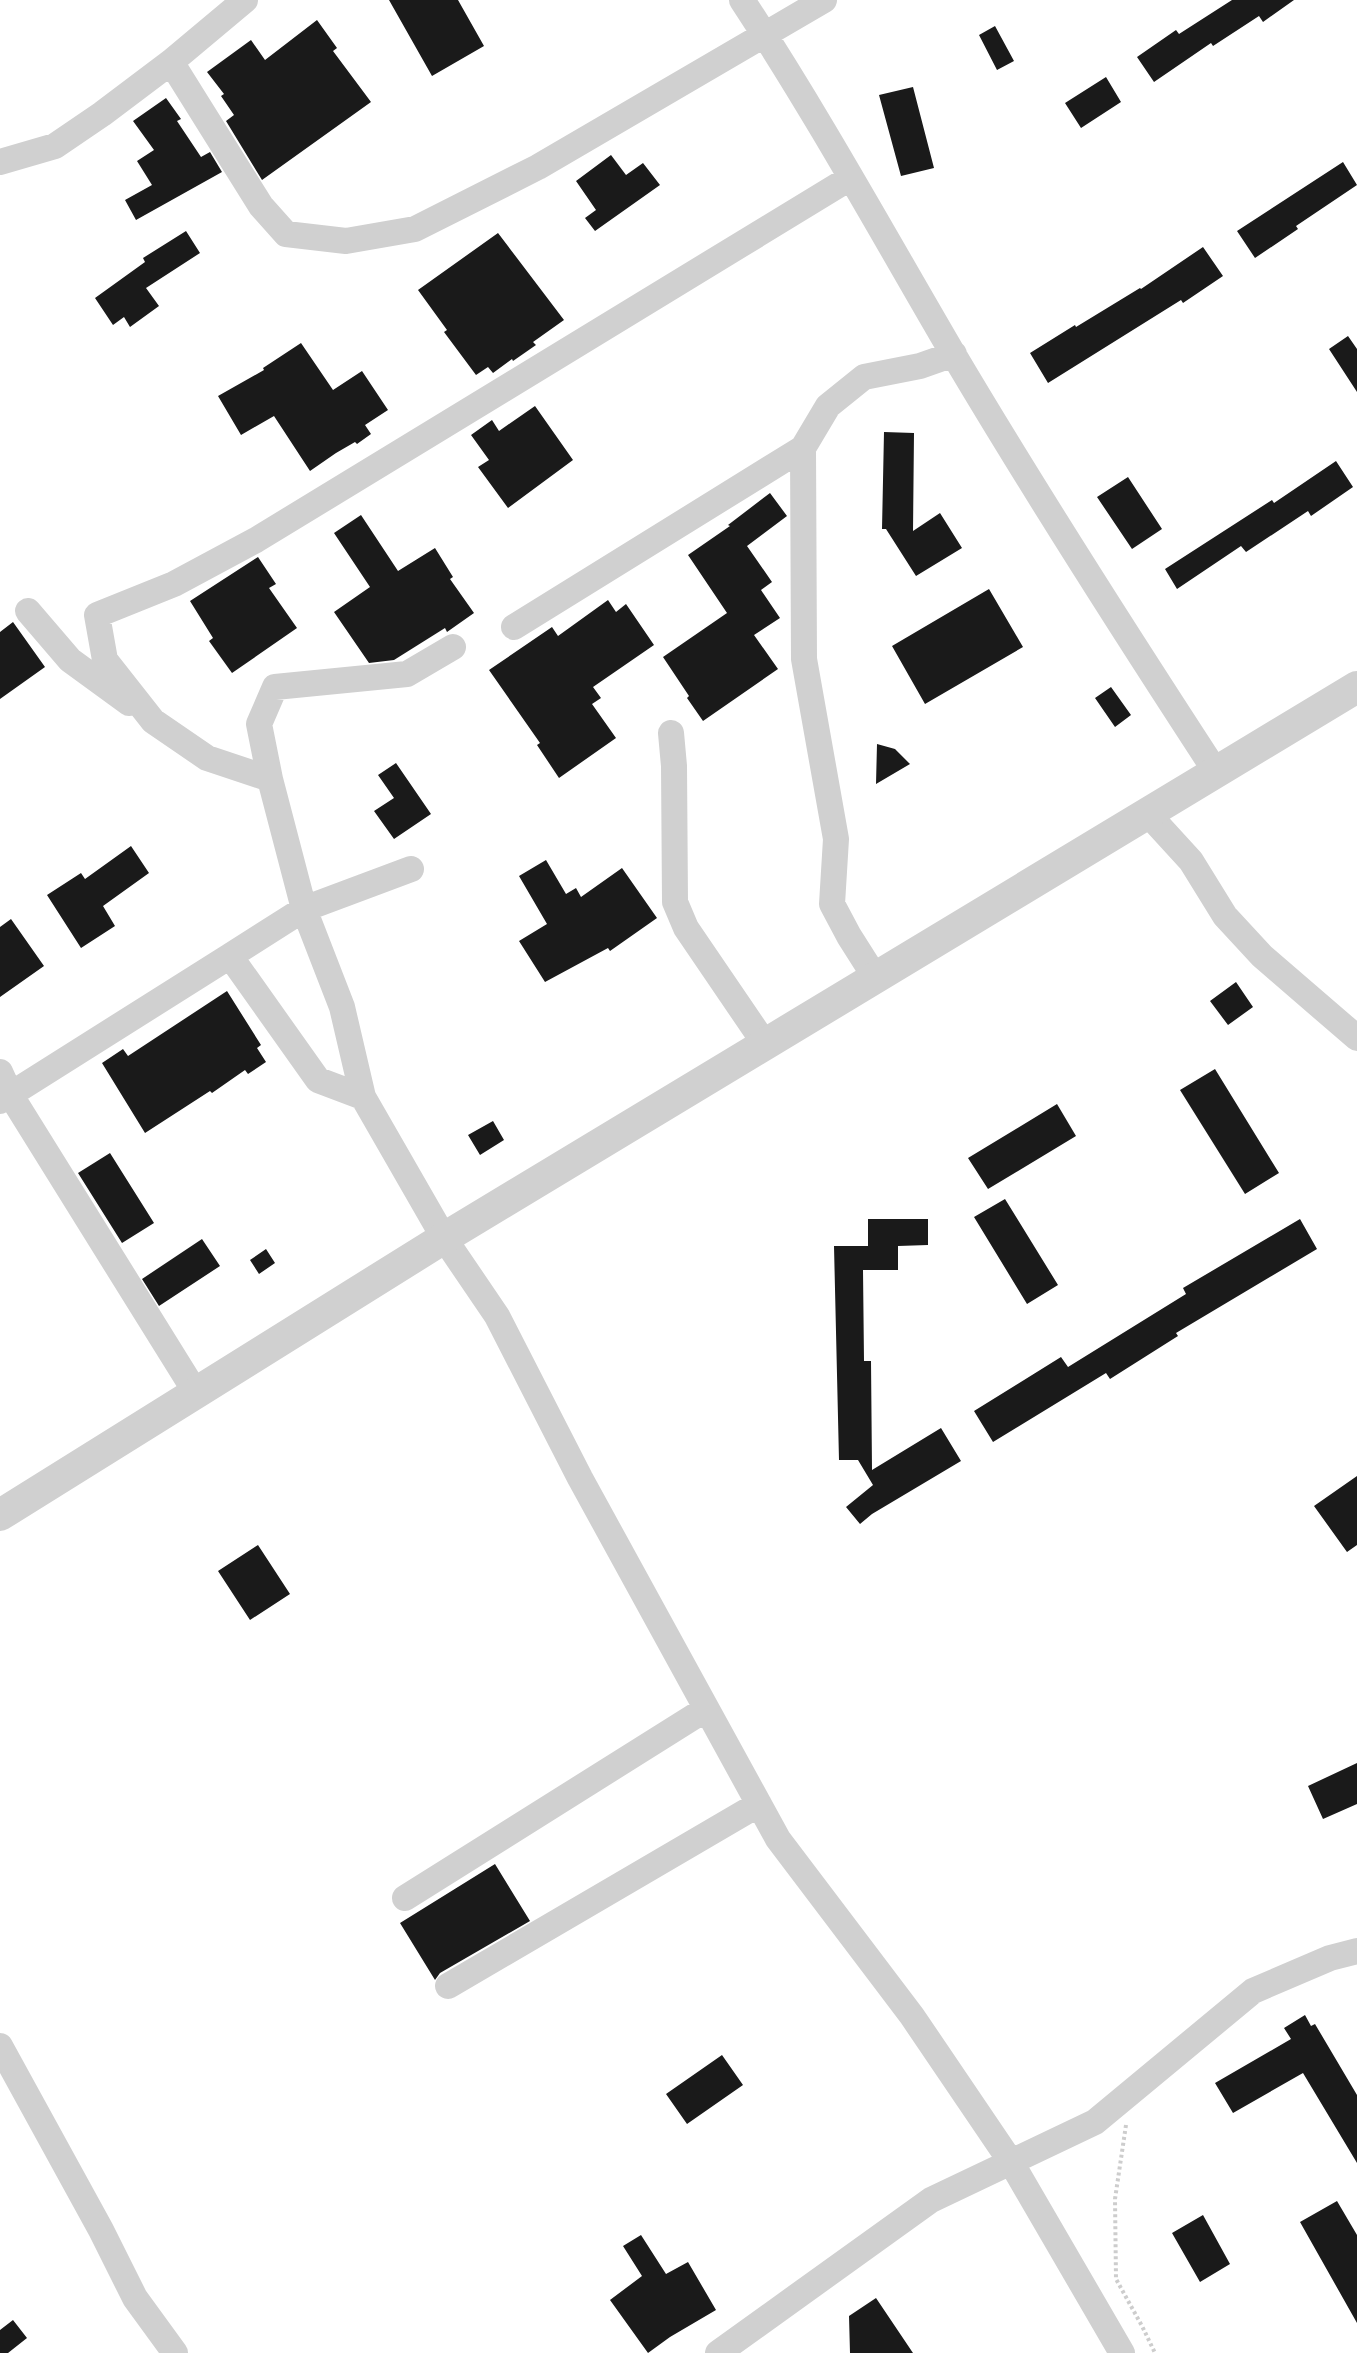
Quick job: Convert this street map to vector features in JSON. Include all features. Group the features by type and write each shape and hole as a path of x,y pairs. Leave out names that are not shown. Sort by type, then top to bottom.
{"street":[{"path":"0,162 55,146 171,62 244,0"},
{"path":"742,0 954,354 1155,679 1216,772"},
{"path":"171,62 261,206 285,234 346,241 415,229 538,167 824,0"},
{"path":"153,721 105,660 97,615 174,584 256,540 850,178"},
{"path":"514,627 804,448 828,406 864,377 920,366 954,354"},
{"path":"804,448 804,659 836,839 832,904 849,936 876,977"},
{"path":"28,611 70,660 153,721 207,758 270,779"},
{"path":"453,647 407,674 275,687 259,724 270,779 304,909 342,1007 363,1097 444,1238 497,1316 579,1478 778,1839 912,2016 1011,2162 1122,2353"},
{"path":"0,1515 444,1238 1357,687"},
{"path":"671,733 674,766 675,902 686,928 765,1044"},
{"path":"1148,814 1191,861 1225,916 1262,956 1357,1038"},
{"path":"196,1393 3,1089 230,956 304,909 411,869"},
{"path":"230,956 318,1080 363,1097"},
{"path":"405,1898 706,1709"},
{"path":"448,1986 759,1804"},
{"path":"718,2353 931,2200 1095,2122 1253,1991 1330,1958 1357,1951"},
{"path":"0,2046 96,2220 135,2298 175,2353"}],"path":[{"path":"1131,2092 1115,2199 1116,2279 1155,2353"}],"building":[{"path":"389,0 458,0 484,46 432,76"},
{"path":"1232,0 1294,0 1263,22 1259,16 1213,46 1211,43 1154,82 1137,57 1176,30 1179,34"},
{"path":"317,20 337,48 333,51 371,102 262,180 226,121 234,115 221,96 224,94 207,72 251,40 265,60"},
{"path":"995,26 1014,61 997,70 979,35"},
{"path":"1106,77 1121,102 1081,128 1065,103"},
{"path":"913,87 934,168 901,176 879,95"},
{"path":"166,98 181,119 177,121 201,157 210,152 222,172 136,220 125,200 152,185 137,161 154,150 133,121"},
{"path":"611,155 626,175 643,163 660,185 595,231 585,218 596,210 576,181"},
{"path":"1343,162 1357,185 1296,226 1298,229 1255,258 1237,231"},
{"path":"186,231 200,253 146,288 159,306 130,327 124,317 113,325 95,298 145,262 143,258"},
{"path":"498,233 564,320 533,342 536,345 513,361 512,359 493,373 488,367 476,375 444,332 447,330 418,290"},
{"path":"1203,247 1223,276 1183,303 1181,300 1048,383 1030,353 1141,289"},
{"path":"1348,336 1357,349 1357,392 1329,349"},
{"path":"301,343 333,390 362,371 388,410 365,425 371,434 357,444 355,442 336,453 310,471 274,416 241,435 218,396 264,370 263,368"},
{"path":"535,406 573,460 508,508 478,467 489,460 471,435 492,420 499,431"},
{"path":"884,432 914,433 913,531 940,513 962,548 916,576 886,529 882,529"},
{"path":"1336,461 1353,487 1311,516 1308,511 1246,552 1241,546 1177,589 1165,569 1272,500 1274,503"},
{"path":"1128,477 1162,529 1132,549 1097,497"},
{"path":"770,493 787,516 747,546 772,582 761,590 780,618 754,635 778,669 703,721 663,657 727,613 688,555 730,526 728,525"},
{"path":"361,515 398,571 435,548 453,577 450,579 474,613 447,632 445,628 394,660 369,663 334,612 370,587 334,533"},
{"path":"258,557 276,584 269,588 297,628 232,673 209,641 213,638 190,601"},
{"path":"989,589 1023,647 925,704 892,646"},
{"path":"608,600 616,612 626,604 654,645 593,687 601,698 592,704 616,738 559,778 537,745 540,743 489,670 552,627 558,636"},
{"path":"13,622 45,667 0,699 0,632"},
{"path":"1111,687 1131,715 1115,727 1095,698"},
{"path":"877,744 895,749 910,764 876,784"},
{"path":"396,763 431,814 394,839 374,811 394,798 378,775"},
{"path":"131,846 149,873 103,906 115,926 81,948 47,895 81,873 85,879"},
{"path":"546,860 566,894 576,888 581,897 622,868 657,918 610,951 608,948 545,982 519,941 547,924 519,876"},
{"path":"11,919 44,966 0,997 0,927"},
{"path":"1236,982 1253,1007 1228,1025 1210,1001"},
{"path":"227,991 261,1045 257,1048 266,1062 248,1074 245,1070 212,1093 210,1091 145,1133 102,1063 123,1049 128,1056"},
{"path":"1215,1069 1279,1173 1245,1194 1180,1090"},
{"path":"1057,1104 1076,1136 988,1189 968,1158"},
{"path":"493,1121 504,1140 480,1155 468,1135"},
{"path":"110,1153 154,1223 122,1243 78,1173"},
{"path":"1005,1199 1058,1285 1027,1304 974,1217"},
{"path":"868,1219 928,1219 928,1245 898,1246 898,1270 863,1270 864,1361 871,1361 872,1470 941,1428 961,1461 872,1514 860,1524 846,1507 873,1485 858,1460 839,1460 834,1246 868,1246"},
{"path":"1300,1219 1317,1249 1176,1333 1178,1336 1110,1379 1106,1373 993,1442 974,1411 1061,1357 1068,1367 1186,1294 1183,1288"},
{"path":"202,1239 220,1266 159,1306 142,1279"},
{"path":"266,1249 275,1263 259,1274 250,1260"},
{"path":"1357,1476 1357,1545 1347,1552 1314,1506"},
{"path":"258,1545 290,1594 250,1620 218,1571"},
{"path":"1357,1763 1357,1804 1323,1819 1308,1786"},
{"path":"495,1864 530,1921 440,1973 435,1980 400,1923"},
{"path":"1305,2015 1311,2026 1315,2024 1357,2095 1357,2163 1303,2073 1233,2113 1215,2083 1291,2039 1284,2028"},
{"path":"722,2055 743,2085 687,2124 666,2094"},
{"path":"1337,2201 1357,2235 1357,2323 1300,2222"},
{"path":"1203,2215 1230,2264 1200,2282 1172,2233"},
{"path":"641,2235 666,2274 688,2262 716,2310 648,2353 610,2300 642,2276 623,2246"},
{"path":"876,2298 913,2353 850,2353 849,2316"},
{"path":"13,2320 27,2338 8,2353 0,2353 0,2330"}]}
